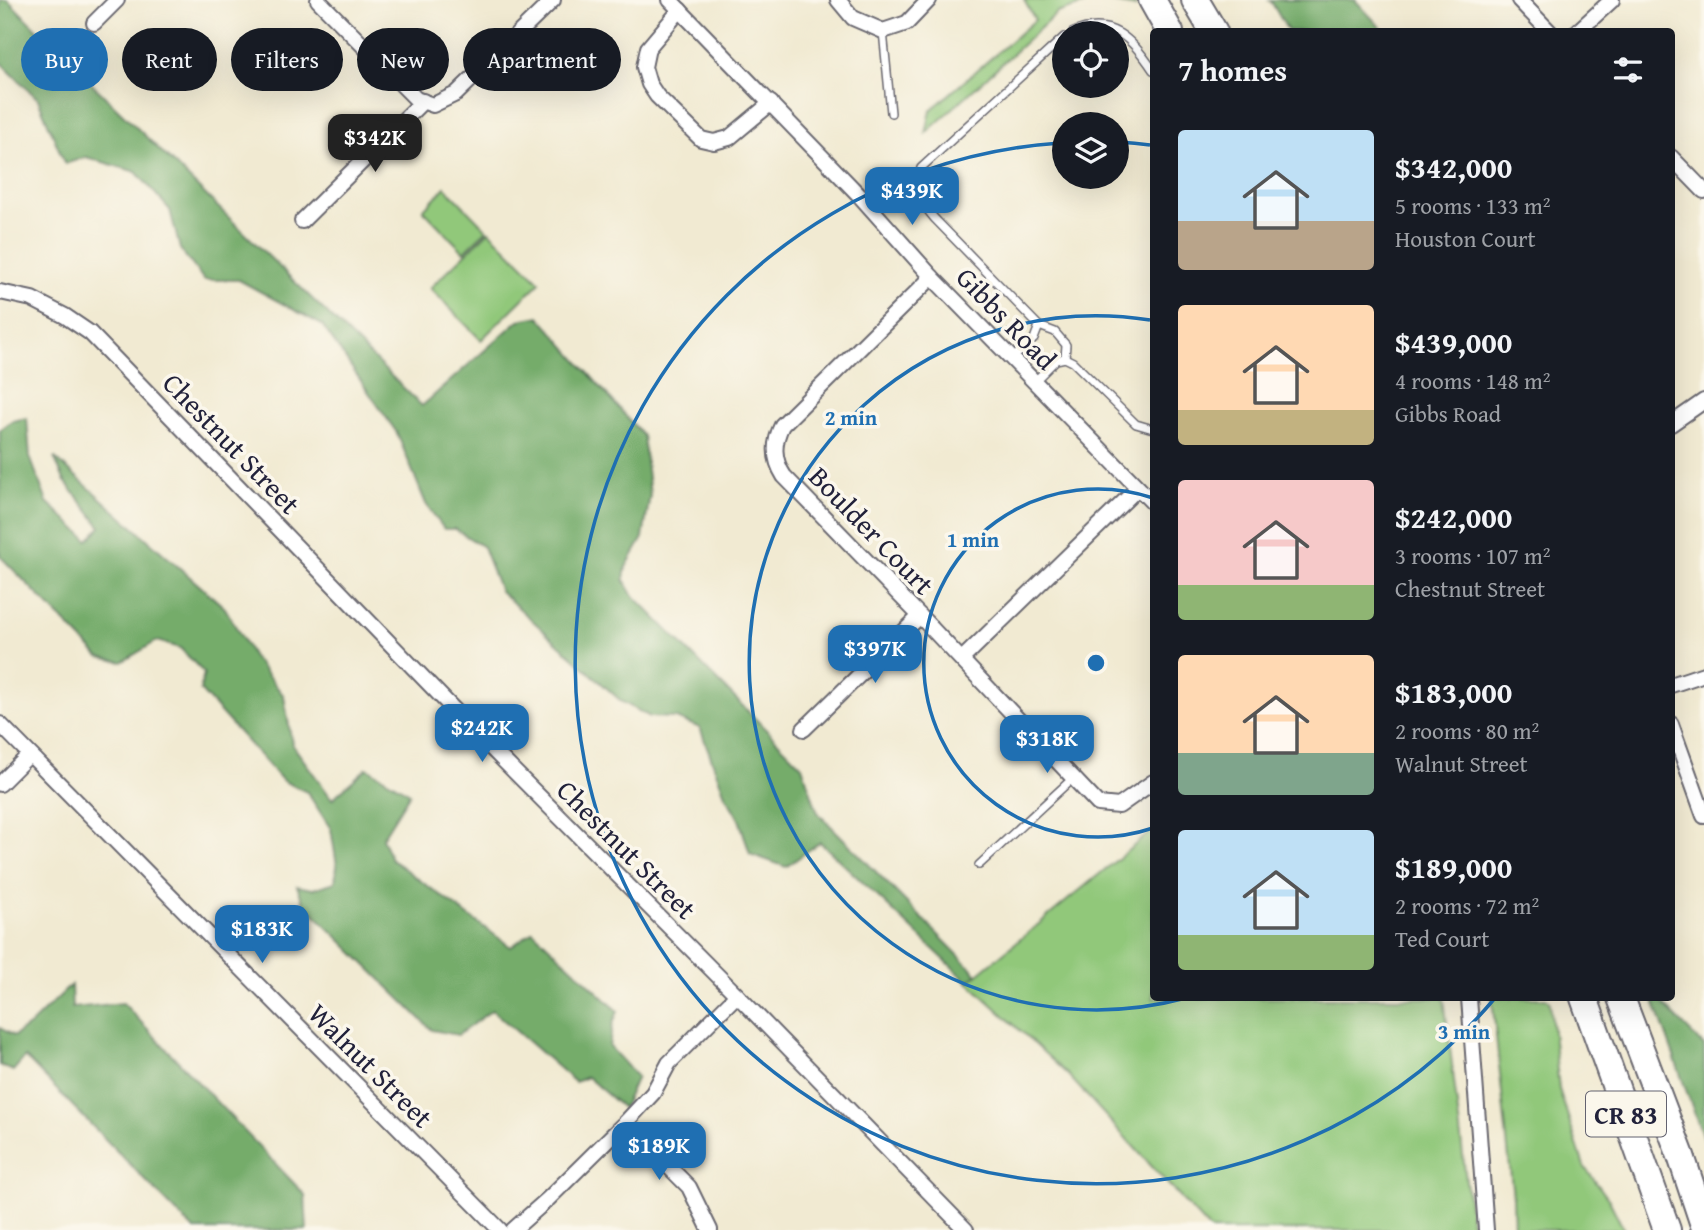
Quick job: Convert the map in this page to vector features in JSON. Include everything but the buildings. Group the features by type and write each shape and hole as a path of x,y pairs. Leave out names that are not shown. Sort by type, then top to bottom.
{"highway":[{"path":"1152,0 1168,28"},
{"path":"1195,0 1212,28"},
{"name":"CR 83","path":"1585,1001 1667,1230"},
{"name":"CR 83","path":"1622,1001 1704,1225"}],"street":[{"path":"94,23 117,0"},
{"path":"318,0 416,99 428,103"},
{"path":"302,221 428,103 456,94 553,0"},
{"path":"838,0 853,18 883,31 907,23 929,0"},
{"path":"1519,0 1546,28"},
{"path":"1581,28 1612,0"},
{"name":"Gibbs Road","path":"771,103 729,138 714,142 701,139 657,96 649,84 644,67 648,48 675,5 771,103 859,195 932,277 1150,500"},
{"path":"1675,161 1704,191"},
{"name":"Boulder Court","path":"932,277 782,425 777,434 775,449 777,463 785,476 1098,804 1119,806 1150,784"},
{"name":"Chestnut Street","path":"0,292 32,299 90,333 483,740 966,1230"},
{"path":"1675,421 1704,401"},
{"path":"961,659 1139,488"},
{"path":"804,729 920,616"},
{"path":"1675,684 1704,674"},
{"name":"Walnut Street","path":"0,724 500,1230"},
{"path":"1675,735 1704,816"},
{"path":"0,784 29,755"},
{"path":"513,1230 625,1123 653,1093 670,1062 737,995"},
{"path":"1469,1001 1486,1230"},
{"path":"625,1123 689,1187 710,1230"}],"lane":[{"path":"883,31 891,113"},
{"path":"1129,39 1140,49 1150,65"},
{"path":"1052,48 921,167 916,184 919,200 934,218 1039,326 1055,332 1066,345 1065,358"},
{"path":"1013,358 1034,339 1039,326"},
{"path":"1035,381 1056,360 1065,358 1073,362 1136,424 1150,428"},
{"path":"979,865 1074,778"}],"green space":[{"path":"0,0 8,0 35,28 21,28 21,82 0,62"},
{"path":"1024,0 1097,0 1057,13 926,133 931,110 1035,20"},
{"path":"1097,0 1132,0 1136,7"},
{"path":"1269,0 1355,0 1381,28 1286,28"},
{"path":"30,91 99,91 422,406 519,320 539,316 643,436 650,495 643,538 626,567 624,579 631,593 802,766 818,813 977,974 968,982 820,842 786,867 750,854 739,819 725,795 700,728 676,718 650,717 622,702 500,591 483,547 455,529 444,529 426,504 397,433 322,325 239,280 204,280 180,249 170,210 136,172 86,157 65,164 38,99"},
{"path":"445,187 487,230 464,252 423,210"},
{"path":"489,231 540,282 481,340 430,288"},
{"path":"27,418 30,457 47,502 88,540 101,527 64,480 54,457 225,608 253,657 284,696 292,744 332,799 367,768 410,793 382,838 391,859 511,947 533,931 618,1011 609,1046 637,1077 623,1108 587,1077 575,1082 492,1010 458,1035 432,1030 304,904 297,886 313,889 335,882 337,866 331,829 307,792 283,781 200,690 204,673 180,648 157,641 122,662 99,657 0,556 0,430 12,421"},
{"path":"1150,832 1150,1001 1444,1001 1472,1230 1210,1230 1068,1075 968,982"},
{"path":"71,985 72,1008 123,1003 305,1195 307,1230 194,1230 25,1057 13,1071 0,1065 0,1028 14,1036 30,1025"},
{"path":"1492,1001 1548,1001 1559,1089 1584,1166 1609,1200 1624,1230 1514,1230 1513,1197"},
{"path":"1654,1001 1660,1001 1704,1046 1704,1140"}]}
